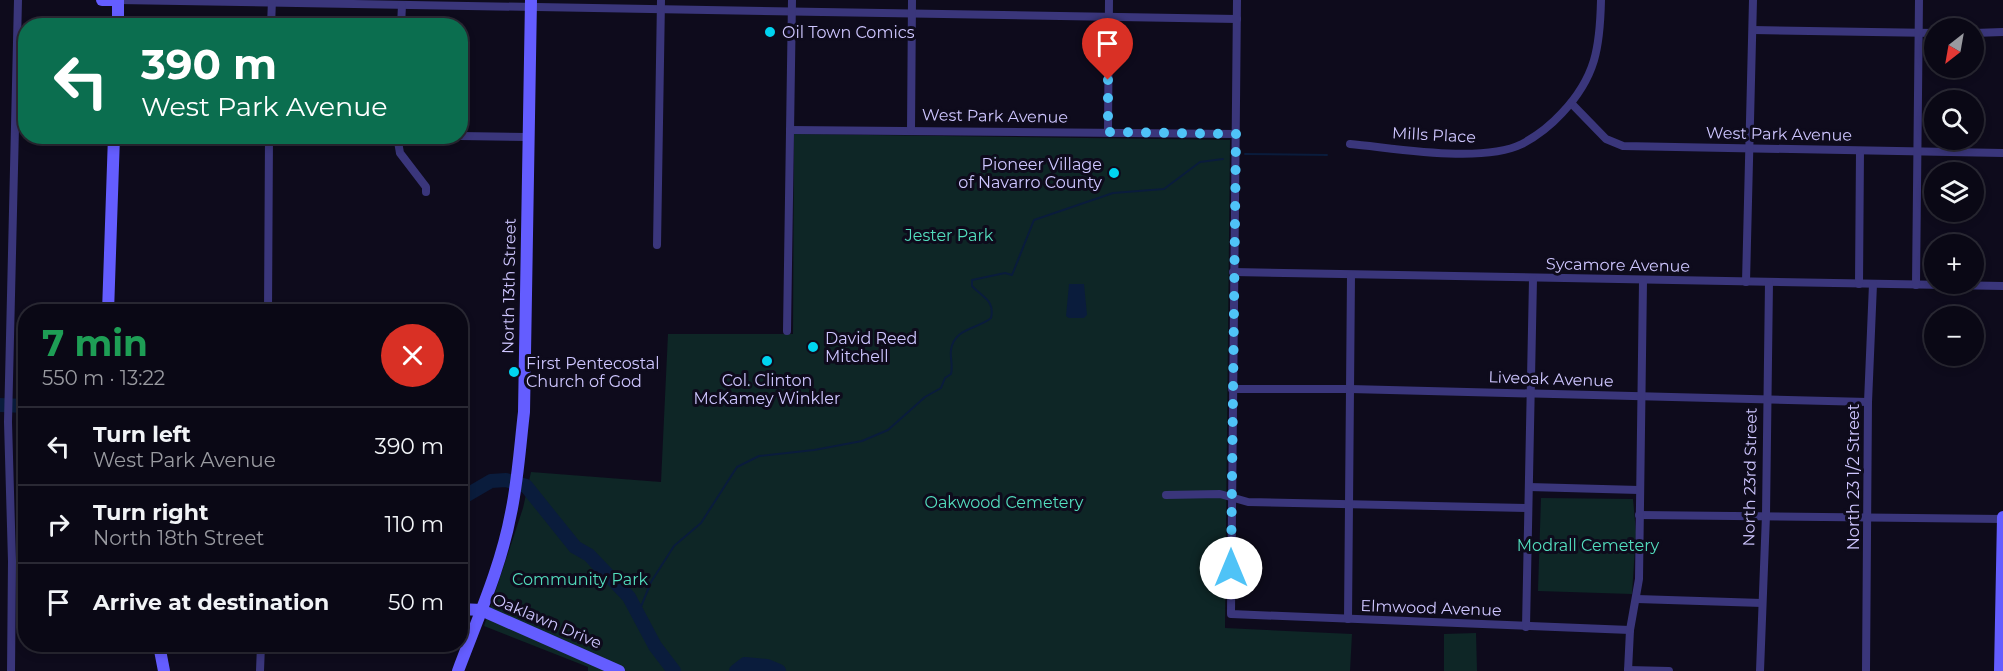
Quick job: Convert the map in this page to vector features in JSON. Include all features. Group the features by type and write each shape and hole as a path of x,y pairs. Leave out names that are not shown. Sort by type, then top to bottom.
{"street":[{"path":"10,671 12,561 9,379 18,0"},
{"path":"102,0 272,1 402,5 661,4 792,11 1237,19"},
{"path":"118,0 118,18"},
{"path":"788,332 792,0"},
{"path":"911,130 912,0"},
{"path":"1108,132 1109,0"},
{"path":"1232,497 1238,0"},
{"name":"Mills Place","path":"1350,144 1455,153 1505,149 1523,144 1543,131 1572,103 1596,59 1600,38 1601,0"},
{"path":"1746,282 1753,0"},
{"path":"1916,285 1919,0"},
{"path":"271,18 272,1"},
{"name":"North 13th Street","path":"468,644 511,514 524,412 531,3"},
{"path":"657,246 661,4"},
{"path":"401,18 402,5"},
{"path":"1753,30 1924,33"},
{"path":"1984,33 2003,32"},
{"name":"West Park Avenue","path":"1572,103 1606,139 1614,144 1751,149 2003,153"},
{"name":"West Park Avenue","path":"790,130 1236,134"},
{"path":"468,136 527,137"},
{"path":"108,304 114,144"},
{"path":"268,304 269,144"},
{"path":"398,144 400,153 426,187 426,192"},
{"path":"1859,284 1860,151"},
{"name":"Sycamore Avenue","path":"1233,272 2003,286"},
{"path":"1348,619 1351,274"},
{"path":"1526,627 1533,279"},
{"path":"1643,281 1637,599 1630,630 1628,671 1669,671"},
{"name":"North 23rd Street","path":"1760,671 1766,515 1769,282"},
{"name":"North 23 1/2 Street","path":"1866,671 1868,402 1873,284"},
{"name":"Liveoak Avenue","path":"1232,389 1350,389 1868,402"},
{"path":"1529,487 1639,490"},
{"path":"1166,495 1212,496 1220,494 1248,502 1528,508"},
{"name":"Elmwood Avenue","path":"1232,497 1231,614 1630,630"},
{"path":"1639,515 2003,518 2000,671"},
{"path":"1637,599 1762,603"},
{"name":"Oaklawn Drive","path":"468,609 481,610 619,671"},
{"path":"160,652 164,671"},
{"path":"260,671 261,652"},
{"name":"North 13th Street","path":"458,671 465,652"}],"green space":[{"name":"Oakwood Cemetery","path":"794,134 1230,140 1225,628 1352,634 1350,671 588,671 588,667 484,626 523,508 531,472 661,482 668,334 793,334"},
{"name":"Modrall Cemetery","path":"1541,498 1633,499 1636,532 1632,594 1538,591"},
{"path":"1476,633 1477,671 1444,671 1444,634"}],"water":[{"path":"1069,284 1084,284 1087,315 1084,318 1066,316"}],"waterway":[{"path":"1245,154 1327,155"},
{"path":"638,614 651,582 674,546 701,523 737,467 759,456 814,450 862,441 888,430 925,397 941,388 945,378 951,374 951,350 957,337 991,318 990,303 972,286 972,280 1005,273 1012,275 1034,220 1113,193 1164,189 1200,162 1223,159"},
{"path":"0,405 18,406"},
{"path":"468,494 491,481 506,480 526,486 575,547 589,555 629,597 655,646 674,671"},
{"path":"736,671 745,664 767,666 779,671"}],"place":[{"name":"Oil Town Comics","path":"770,32"},
{"name":"Pioneer Village of Navarro County","path":"1114,173"},
{"name":"David Reed Mitchell","path":"813,347"},
{"name":"Col. Clinton McKamey Winkler","path":"767,361"},
{"name":"First Pentecostal Church of God","path":"514,372"}],"route":[{"path":"1108,80 1108,132 1236,134 1231,568"}],"park label":[{"name":"Jester Park","path":"949,235"},
{"name":"Community Park","path":"580,579"}]}
